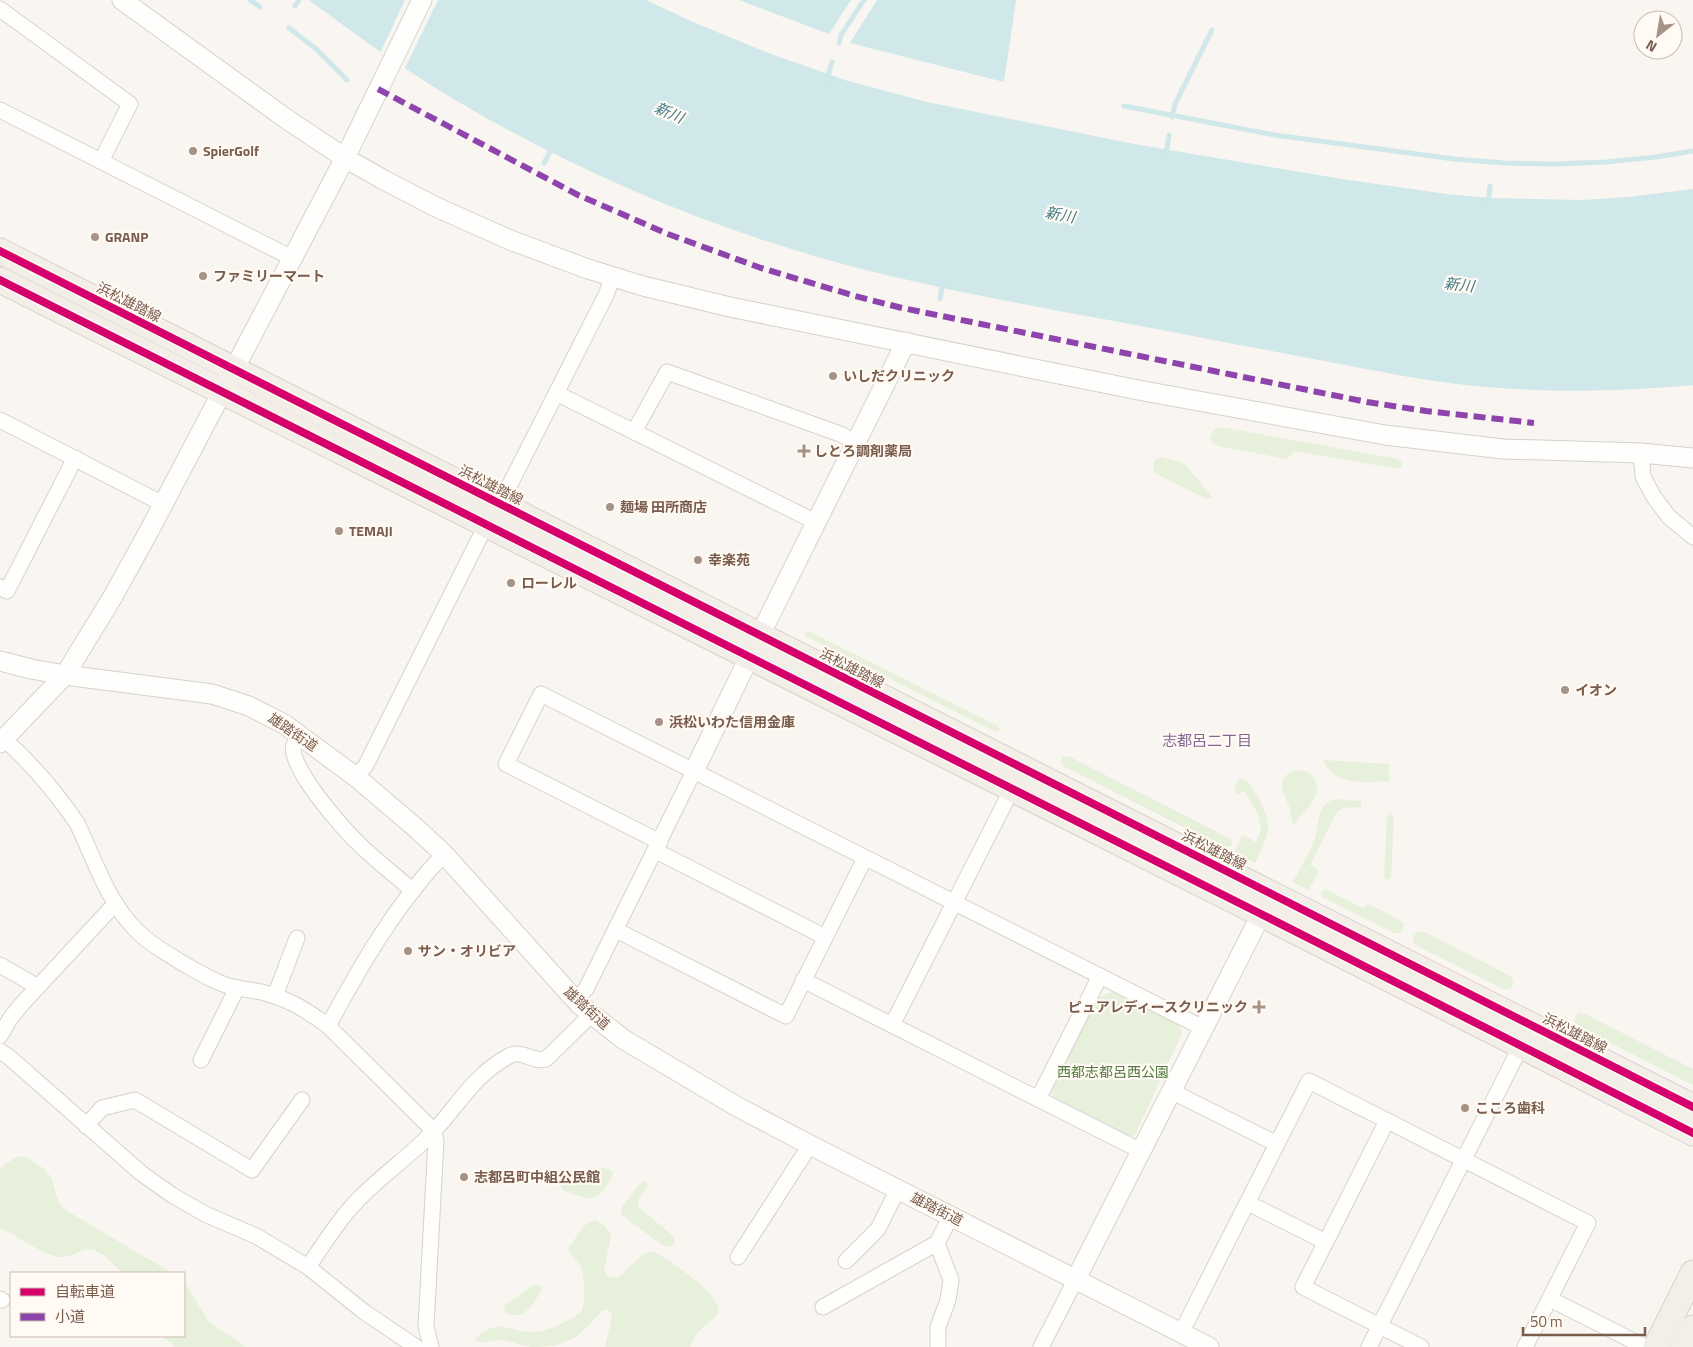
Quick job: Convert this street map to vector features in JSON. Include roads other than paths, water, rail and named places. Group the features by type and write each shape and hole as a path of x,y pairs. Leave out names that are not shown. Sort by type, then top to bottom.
{"main road":[{"name":"浜松雄踏線","path":"0,251 760,635 1266,904 1522,1046 1693,1133"},
{"name":"浜松雄踏線","path":"0,280 1012,789 1266,904 1693,1107"},
{"path":"1656,1347 1693,1273"},
{"path":"1683,1347 1693,1328"}],"street":[{"path":"122,0 271,108 345,158 420,199 476,225 542,253 612,277 701,301 1138,390 1385,435 1503,448 1641,453 1693,458"},
{"path":"422,0 345,158 112,598 64,675 2,741 18,752 69,811 77,823 115,904 132,926 153,945 203,975 223,984 266,993 288,1001 309,1012 328,1026 434,1131 436,1141 426,1326 430,1347"},
{"path":"0,9 130,104 101,161"},
{"path":"0,110 292,258"},
{"path":"500,504 607,293 612,277"},
{"path":"575,1000 586,989 616,930 906,342"},
{"path":"634,432 667,372 840,434 856,442"},
{"path":"556,393 816,522"},
{"path":"0,420 163,504"},
{"path":"1641,453 1643,477 1654,497 1669,517 1693,538"},
{"path":"0,587 7,591 75,458"},
{"path":"356,778 366,765 486,525"},
{"name":"雄踏街道","path":"0,661 64,675 212,694 249,706 276,719 301,735 403,816 444,854 575,1000 591,1015 623,1039 699,1084 810,1145 1209,1347"},
{"path":"825,937 506,764 541,694 1203,1028"},
{"path":"301,735 294,745 294,755 300,769 317,795 357,842 413,891"},
{"path":"892,1025 1012,789"},
{"path":"328,1026 357,972 384,930 444,854"},
{"path":"616,930 786,1016 865,858"},
{"path":"0,1036 10,1019 115,904"},
{"path":"1041,1347 1266,904"},
{"path":"275,996 291,944"},
{"path":"0,964 38,987"},
{"path":"1038,1099 1100,976"},
{"path":"804,980 1141,1151"},
{"path":"201,1060 237,988"},
{"path":"308,1267 352,1205 434,1131 464,1094 490,1069 515,1054 539,1060 546,1059 591,1015"},
{"path":"1369,1347 1522,1046"},
{"path":"0,1052 9,1057 141,1173 172,1195 205,1214 256,1236 308,1267 363,1311 416,1347"},
{"path":"1182,1333 1309,1081 1588,1223 1525,1347"},
{"path":"1172,1091 1277,1144"},
{"path":"86,1126 102,1108 135,1100 252,1170 302,1100"},
{"path":"1387,1121 1303,1287 1421,1347"},
{"path":"738,1257 810,1145"},
{"path":"846,1261 878,1229 898,1189"},
{"path":"1248,1203 1326,1242"},
{"path":"823,1307 937,1243 951,1216"},
{"path":"937,1243 951,1280 948,1300 938,1327 938,1347"},
{"path":"1550,1298 1645,1347"}],"water":[{"name":"新川","path":"309,0 646,0 695,23 771,54 848,81 927,102 1134,144 1342,179 1447,194 1492,198 1582,200 1628,197 1693,189 1693,385 1608,390 1551,390 1494,388 1437,381 1014,302 877,273 832,261 727,228 624,187 574,164 524,139 429,84"},
{"path":"739,0 851,0 829,34"},
{"path":"877,0 1016,0 1004,82 850,43"}],"waterway":[{"path":"250,0 260,7"},
{"path":"295,6 299,0"},
{"path":"839,43 841,35 864,0"},
{"path":"289,28 315,48 347,80"},
{"path":"1172,117 1175,104 1212,30"},
{"path":"827,78 832,62"},
{"path":"1124,106 1275,135 1454,159 1504,163 1606,162 1693,151"},
{"path":"1166,154 1169,135"},
{"path":"544,163 553,146"},
{"path":"1488,203 1490,186"},
{"path":"940,299 943,283"}],"place":[{"name":"SpierGolf","path":"193,151"},
{"name":"GRANP","path":"95,237"},
{"name":"ファミリーマート","path":"203,276"},
{"name":"いしだクリニック","path":"833,376"},
{"name":"しとろ調剤薬局","path":"804,451"},
{"name":"麺場 田所商店","path":"610,507"},
{"name":"TEMAJI","path":"339,531"},
{"name":"幸楽苑","path":"698,560"},
{"name":"ローレル","path":"511,583"},
{"name":"イオン","path":"1565,690"},
{"name":"浜松いわた信用金庫","path":"659,722"},
{"name":"サン・オリビア","path":"408,951"},
{"name":"ピュアレディースクリニック","path":"1259,1007"},
{"name":"こころ歯科","path":"1465,1108"},
{"name":"志都呂町中組公民館","path":"464,1177"}],"district":[{"name":"志都呂二丁目","path":"1207,741"}],"park label":[{"name":"西都志都呂西公園","path":"1113,1072"}]}
